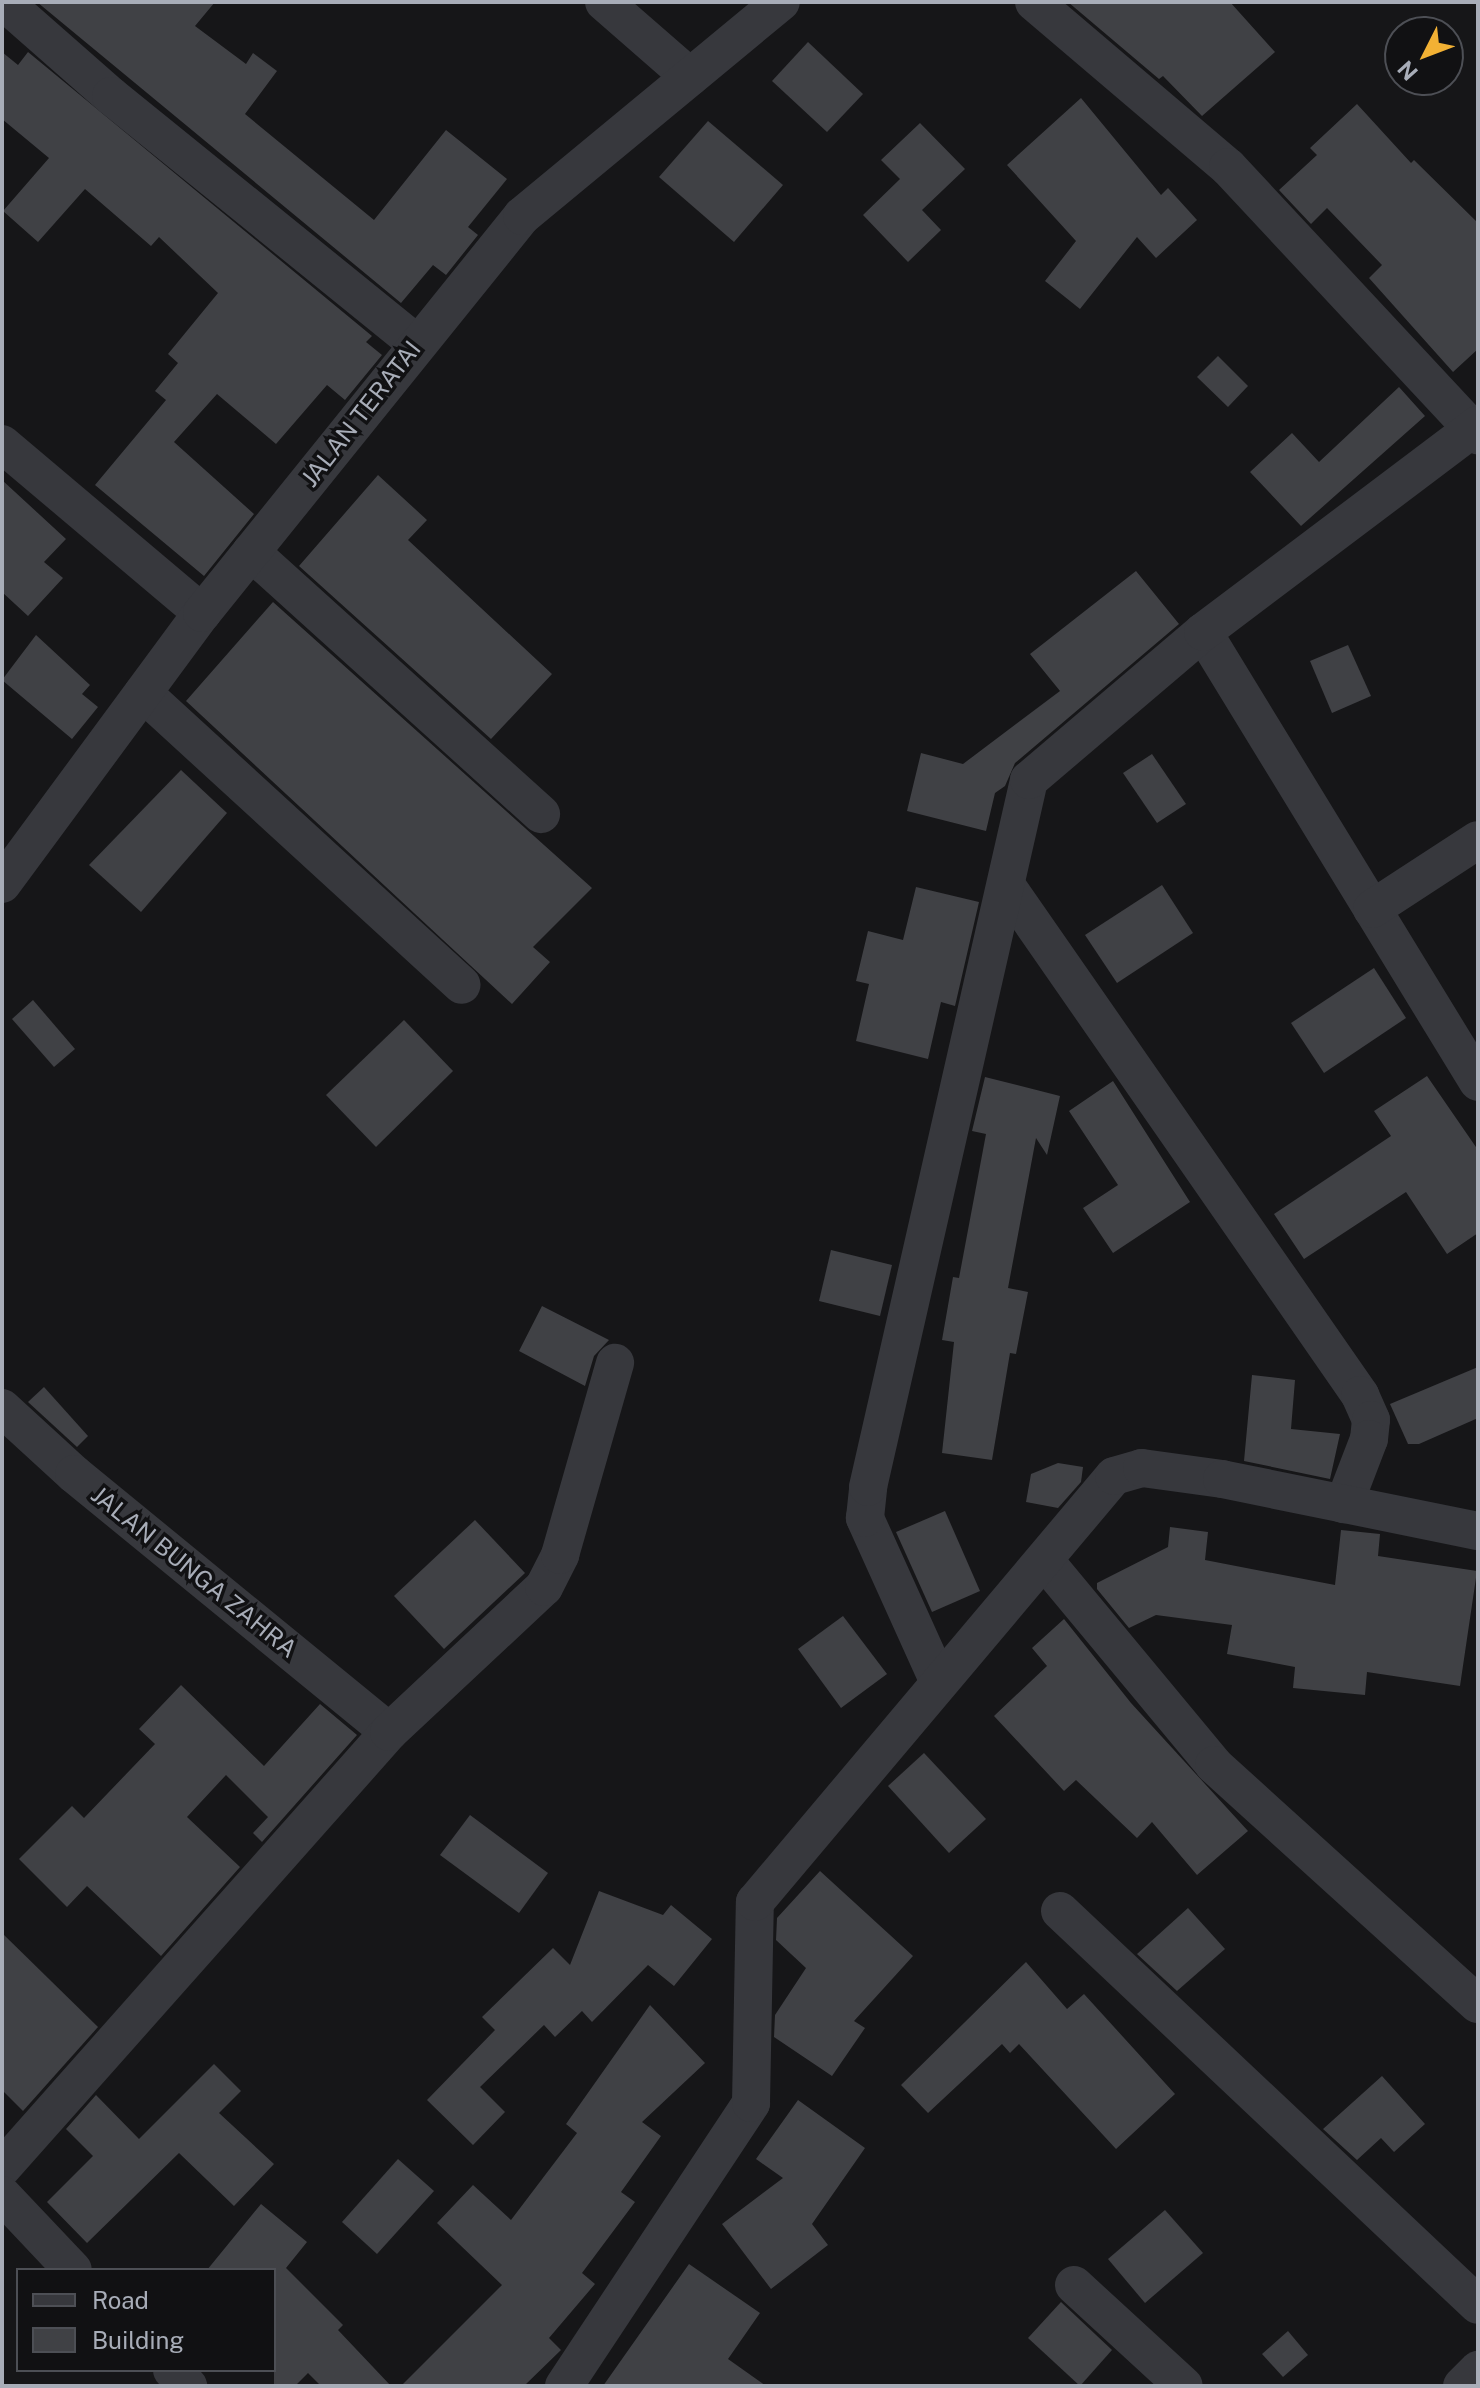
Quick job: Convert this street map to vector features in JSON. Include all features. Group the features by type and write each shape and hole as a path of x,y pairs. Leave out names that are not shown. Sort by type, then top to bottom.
{"street":[{"path":"4,2 111,96 417,344"},
{"path":"604,2 690,77"},
{"name":"JALAN TERATAI","path":"2,884 202,613 522,216 781,2"},
{"path":"938,1680 865,1518 868,1487 1029,780 1203,632 1476,430 1228,167 1034,2"},
{"path":"2,444 202,613"},
{"path":"251,552 541,814"},
{"path":"1203,632 1478,1082"},
{"path":"143,693 462,985"},
{"path":"1372,909 1478,840"},
{"path":"1006,885 1360,1395 1371,1420 1369,1439 1344,1504"},
{"path":"2,2168 389,1732 544,1587 560,1555 615,1363"},
{"name":"JALAN BUNGA ZAHRA","path":"2,1408 74,1474 389,1732"},
{"path":"564,2386 751,2103 755,1902 938,1680 1114,1476 1142,1468 1478,1531"},
{"path":"1044,1560 1214,1765 1478,2004"},
{"path":"1060,1911 1478,2305"},
{"path":"2,2195 71,2268"},
{"path":"1074,2285 1184,2386"},
{"path":"1462,2386 1478,2370"}],"building":[{"path":"37,2 215,2 195,26 246,64 253,53 277,71 245,114 374,220 446,130 507,179 468,227 478,235 446,275 433,265 401,303"},
{"path":"1068,2 1230,2 1275,52 1202,116 1163,76 1159,79"},
{"path":"808,42 863,94 827,132 772,81"},
{"path":"2,52 18,65 28,52 372,336 366,342 382,355 345,400 327,385 276,444 217,394 174,442 254,514 204,576 95,485 166,400 155,391 178,363 168,354 218,293 159,237 151,246 85,189 38,242 3,211 49,158 2,119"},
{"path":"1081,98 1161,195 1168,188 1197,220 1156,258 1137,237 1080,309 1045,281 1076,241 1007,165"},
{"path":"1357,104 1411,163 1414,160 1478,223 1478,349 1453,372 1369,278 1382,265 1327,208 1311,224 1279,190 1317,155 1310,148"},
{"path":"708,121 783,185 734,242 659,177"},
{"path":"920,123 965,169 922,210 941,230 908,262 863,215 900,179 881,160"},
{"path":"1218,356 1248,386 1228,407 1197,377"},
{"path":"1399,387 1425,416 1301,526 1250,472 1292,433 1319,462"},
{"path":"378,475 427,520 408,540 552,674 491,739 299,566"},
{"path":"2,480 66,539 44,562 63,578 28,616 2,592"},
{"path":"1136,571 1179,624 1015,763 1005,786 995,793 986,831 907,811 921,753 963,764 1060,691 1030,654"},
{"path":"273,602 592,888 533,947 550,962 512,1004 186,701"},
{"path":"36,635 90,685 82,694 98,707 72,739 2,680"},
{"path":"1348,645 1371,696 1332,713 1310,661"},
{"path":"1152,754 1186,804 1157,823 1123,773"},
{"path":"181,770 227,813 141,912 89,865"},
{"path":"1162,885 1193,933 1117,983 1085,935"},
{"path":"916,887 979,902 955,1006 941,1002 928,1059 856,1041 869,984 856,981 868,931 903,940"},
{"path":"1374,968 1406,1018 1324,1073 1291,1023"},
{"path":"33,1000 75,1049 54,1067 12,1019"},
{"path":"404,1020 453,1071 376,1147 326,1095"},
{"path":"1427,1076 1478,1150 1478,1233 1447,1254 1406,1192 1304,1259 1274,1214 1391,1136 1374,1111"},
{"path":"985,1077 1060,1096 1047,1155 1036,1138 1008,1288 1028,1292 1016,1354 1010,1353 992,1460 942,1453 954,1342 942,1340 953,1277 959,1278 986,1134 972,1131"},
{"path":"1113,1081 1190,1202 1113,1253 1083,1208 1118,1185 1069,1111"},
{"path":"831,1250 892,1265 880,1316 819,1301"},
{"path":"542,1306 609,1340 594,1356 585,1386 519,1351"},
{"path":"1478,1367 1478,1418 1419,1444 1408,1444 1390,1404"},
{"path":"1252,1375 1295,1380 1291,1429 1340,1434 1330,1479 1244,1461"},
{"path":"44,1387 88,1436 77,1447 28,1402"},
{"path":"1058,1463 1083,1467 1081,1482 1058,1508 1026,1502 1031,1474"},
{"path":"945,1511 980,1591 932,1612 896,1532"},
{"path":"475,1520 525,1573 444,1649 394,1596"},
{"path":"1170,1527 1208,1532 1205,1560 1335,1585 1341,1530 1380,1534 1378,1556 1477,1571 1460,1686 1367,1672 1365,1695 1293,1688 1295,1667 1227,1654 1232,1625 1156,1615 1129,1628 1097,1589 1097,1583 1168,1547"},
{"path":"843,1616 887,1674 841,1708 798,1649"},
{"path":"1064,1619 1131,1703 1248,1831 1197,1875 1152,1822 1137,1838 1076,1780 1064,1791 994,1716 1047,1666 1032,1648"},
{"path":"181,1685 264,1766 320,1704 357,1735 262,1842 253,1833 268,1817 226,1775 187,1817 240,1867 161,1956 87,1886 67,1907 19,1859 72,1806 84,1818 155,1744 139,1729"},
{"path":"924,1753 986,1819 949,1853 888,1786"},
{"path":"470,1815 548,1873 519,1913 440,1855"},
{"path":"820,1871 913,1956 854,2021 865,2028 832,2076 774,2037 775,2015 806,1968 776,1940 777,1918"},
{"path":"599,1891 663,1915 671,1905 712,1939 674,1986 648,1965 592,2022 582,2011 555,2037 544,2025 480,2087 505,2112 473,2145 427,2100 495,2030 482,2017 553,1948 570,1965"},
{"path":"1188,1908 1225,1949 1177,1991 1137,1954"},
{"path":"2,1933 98,2027 23,2111 2,2090"},
{"path":"1026,1962 1067,2009 1084,1994 1175,2094 1116,2149 1019,2044 1010,2053 1002,2044 928,2113 901,2085"},
{"path":"650,2005 705,2063 642,2122 661,2136 621,2192 635,2202 582,2273 595,2284 549,2338 561,2350 524,2386 401,2386 502,2285 437,2223 473,2185 511,2220 577,2133 566,2124"},
{"path":"214,2064 241,2091 219,2113 274,2164 234,2206 179,2153 87,2243 47,2202 93,2156 66,2129 96,2095 139,2139"},
{"path":"1382,2076 1425,2124 1394,2152 1381,2138 1357,2160 1323,2129"},
{"path":"798,2100 865,2148 812,2224 828,2245 771,2289 722,2224 783,2178 756,2159"},
{"path":"398,2159 434,2191 377,2254 342,2222"},
{"path":"261,2204 307,2242 286,2268 343,2325 338,2330 391,2386 321,2386 308,2373 295,2386 274,2386 276,2268 209,2268"},
{"path":"1165,2210 1203,2253 1145,2303 1108,2259"},
{"path":"689,2264 760,2313 728,2359 766,2386 603,2386"},
{"path":"1061,2302 1112,2350 1080,2386 1028,2338"},
{"path":"1288,2331 1308,2355 1283,2377 1262,2354"}]}
